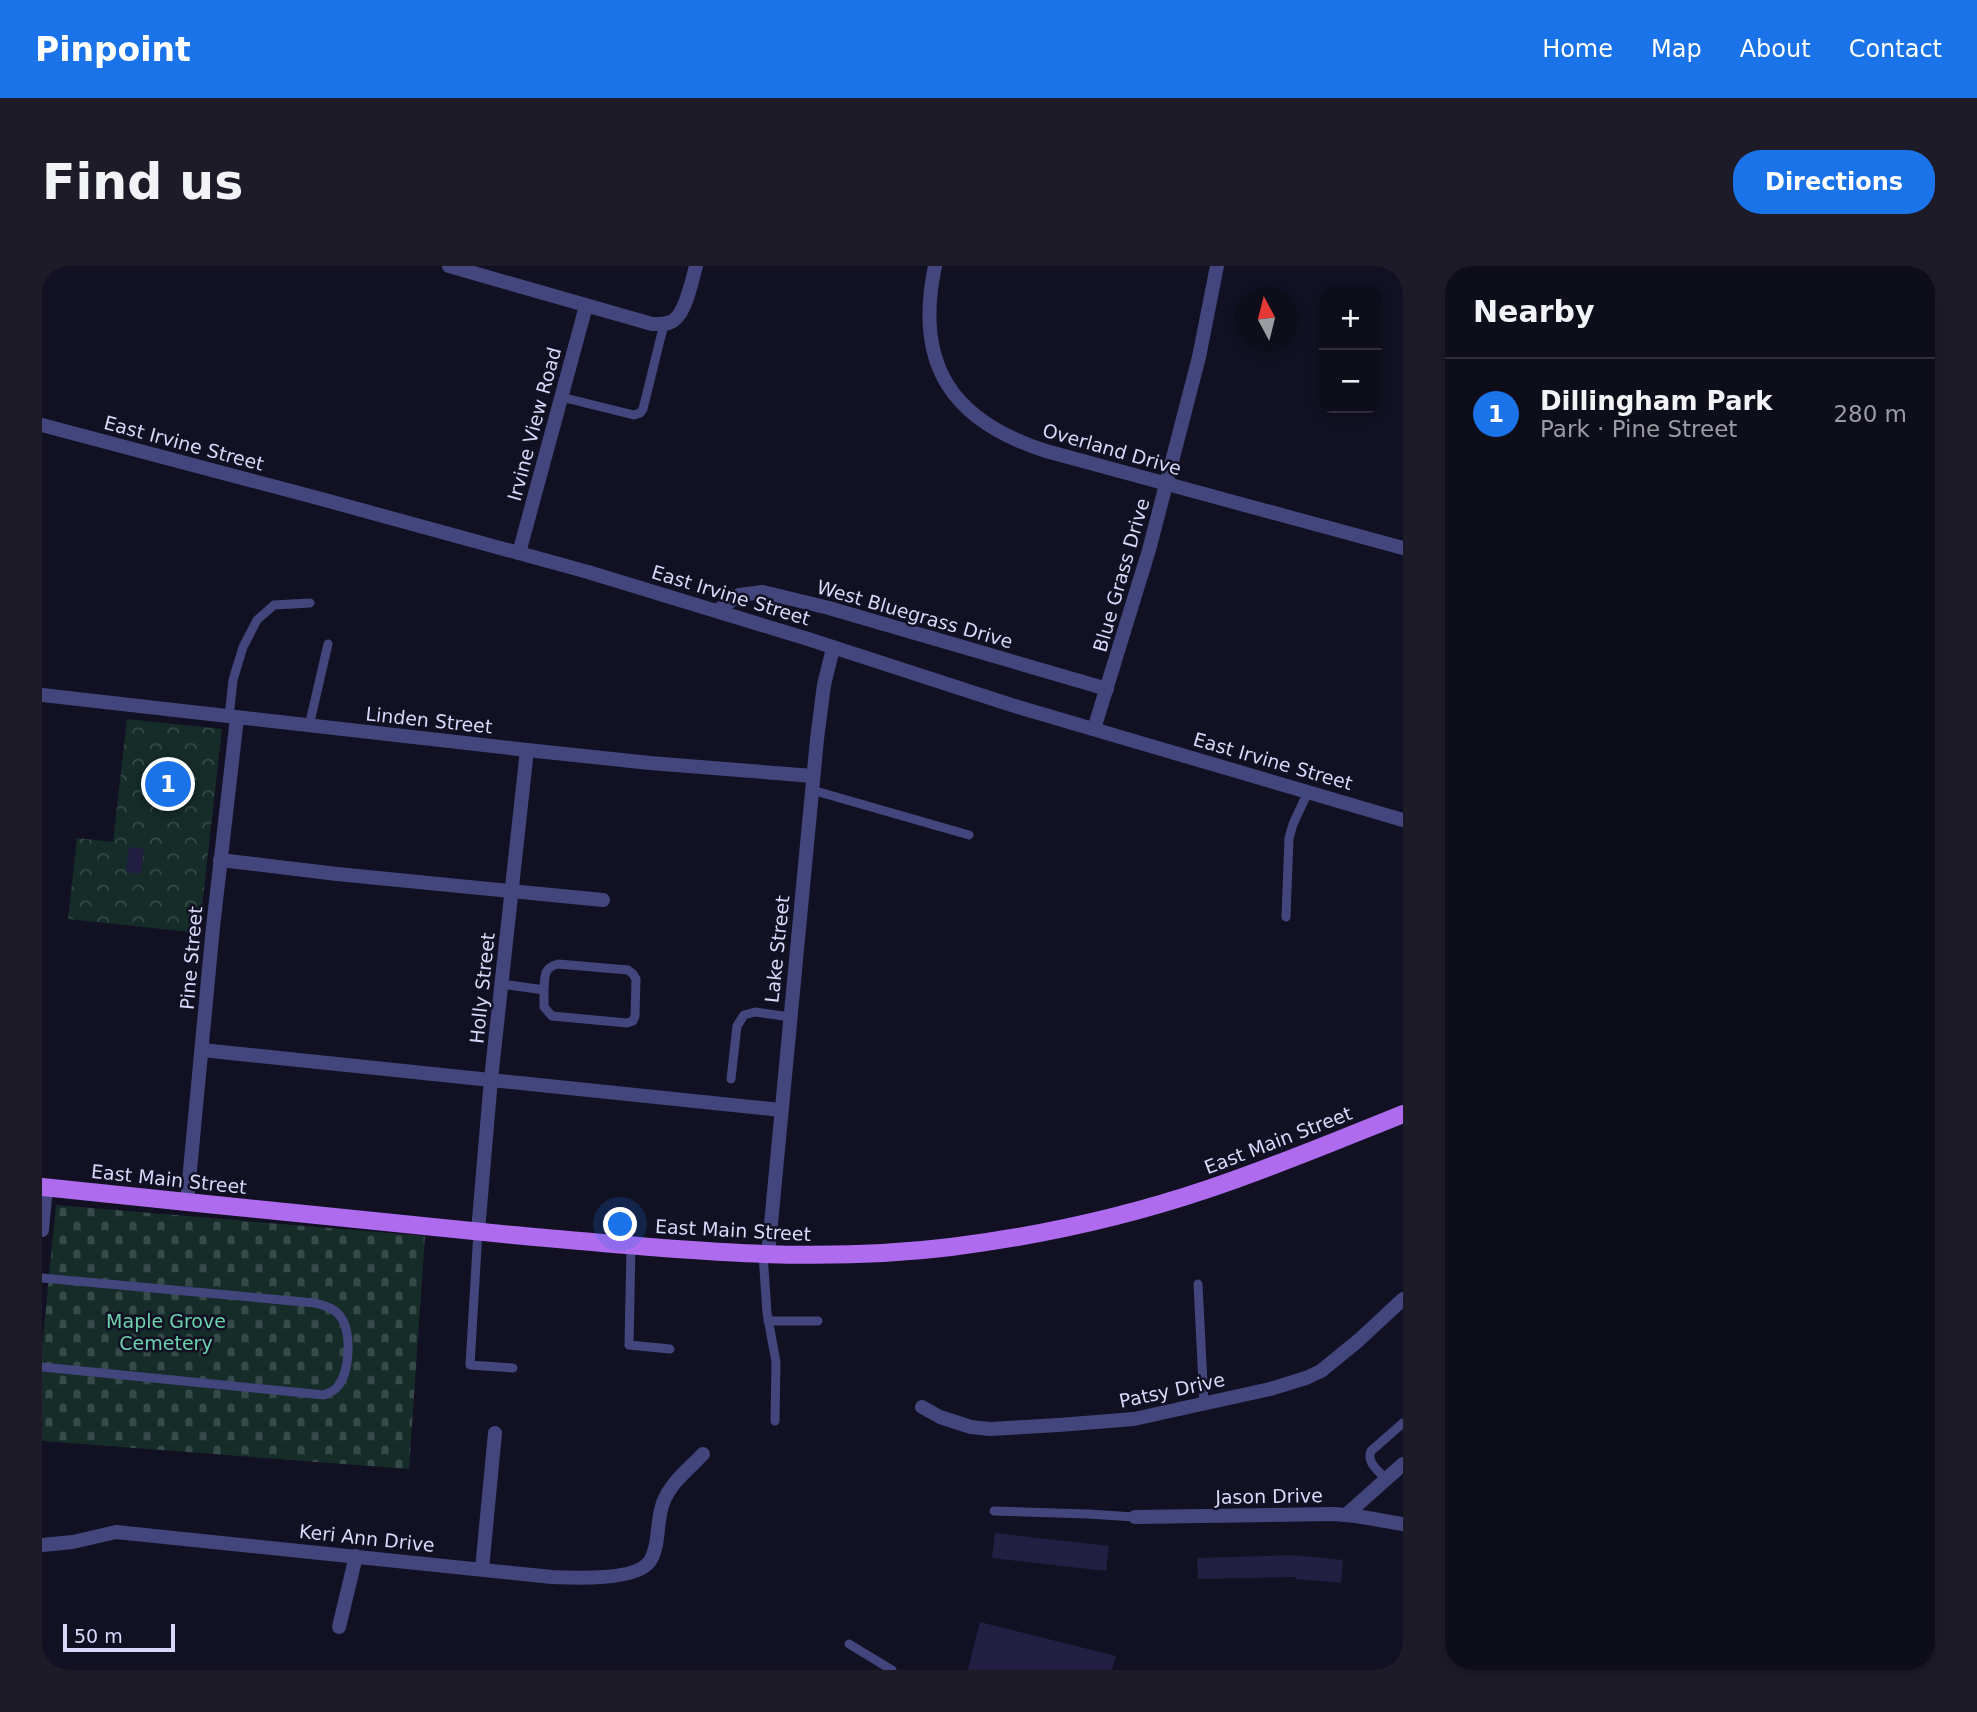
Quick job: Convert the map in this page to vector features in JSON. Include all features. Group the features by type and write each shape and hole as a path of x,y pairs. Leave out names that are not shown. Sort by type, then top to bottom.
{"main road":[{"name":"East Main Street","path":"44,1187 631,1246 766,1254 865,1254 987,1242 1078,1225 1157,1205 1205,1191 1403,1114"}],"street":[{"path":"449,266 476,269 586,306 652,324 673,322 680,315 696,266"},
{"name":"Overland Drive","path":"935,266 930,300 932,340 936,358 951,391 962,405 991,428 1027,445 1403,548"},
{"name":"Blue Grass Drive","path":"1094,729 1150,550 1202,345 1217,266"},
{"name":"Irvine View Road","path":"519,553 586,306"},
{"name":"East Irvine Street","path":"42,425 519,553 717,611 1094,729 1403,820"},
{"name":"West Bluegrass Drive","path":"717,611 739,595 763,592 1107,689"},
{"name":"Lake Street","path":"766,1254 813,783 824,685 833,648"},
{"name":"Linden Street","path":"42,695 813,783"},
{"name":"Pine Street","path":"187,1202 233,718"},
{"name":"Holly Street","path":"478,1231 491,1079 527,750"},
{"path":"220,860 603,900"},
{"path":"202,1050 781,1110"},
{"path":"42,1230 44,1187"},
{"name":"Patsy Drive","path":"922,1407 954,1423 990,1429 1121,1421 1204,1404 1289,1384 1321,1371 1403,1299"},
{"path":"482,1569 495,1433"},
{"name":"Keri Ann Drive","path":"42,1545 73,1542 116,1532 569,1577 602,1576 631,1572 643,1568 649,1561 663,1502 670,1490 704,1454"},
{"path":"1346,1515 1403,1464"},
{"name":"Jason Drive","path":"1135,1517 1346,1515 1403,1524"},
{"path":"339,1627 356,1556"}],"lane":[{"path":"561,397 634,415 640,413 643,410 664,324"},
{"path":"233,718 233,680 243,647 257,620 274,605 310,604"},
{"path":"309,726 328,644"},
{"path":"813,783 969,835"},
{"path":"1286,917 1289,838 1308,792"},
{"path":"558,964 628,971 636,979 635,1016 633,1021 627,1023 552,1016 544,1007 544,990 546,971 550,966 558,964"},
{"path":"502,984 544,990"},
{"path":"730,1079 737,1026 744,1015 755,1012 790,1017"},
{"path":"478,1231 470,1366 513,1368"},
{"path":"631,1246 629,1345 670,1349"},
{"path":"766,1254 768,1321 776,1362 775,1421"},
{"path":"42,1278 331,1307 342,1317 348,1360 344,1377 337,1389 324,1395 42,1367"},
{"path":"1198,1284 1204,1404"},
{"path":"768,1321 818,1321"},
{"path":"1386,1479 1370,1461 1369,1456 1371,1451 1403,1423"},
{"path":"994,1511 1135,1517"},
{"path":"849,1644 891,1670"}],"green space":[{"path":"127,719 222,729 199,933 68,919 77,838 113,842"},
{"name":"Maple Grove Cemetery","path":"56,1205 425,1236 409,1469 42,1441 42,1348"}],"building":[{"path":"129,847 144,849 141,874 126,872"},
{"path":"995,1533 1109,1546 1106,1571 992,1558"},
{"path":"1292,1555 1343,1560 1341,1583 1296,1577 1198,1579 1197,1558"},
{"path":"980,1622 1116,1656 1112,1670 968,1670"}],"place":[{"name":"Dillingham Park","path":"168,784"}]}
